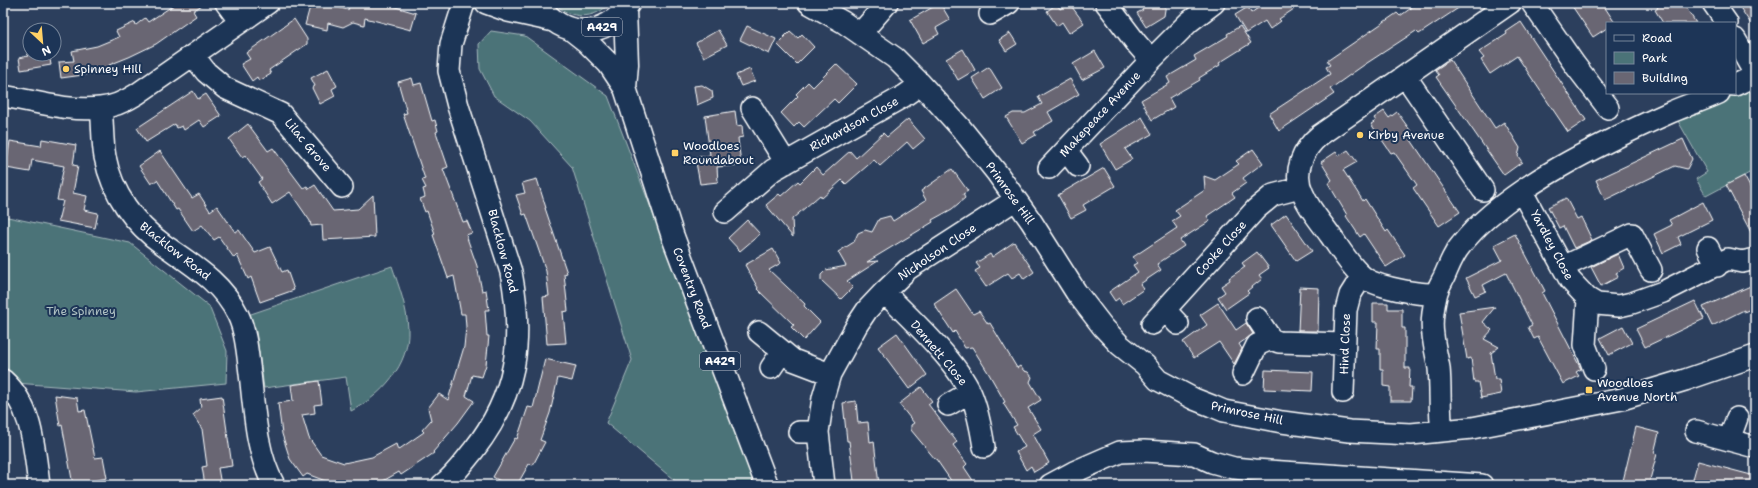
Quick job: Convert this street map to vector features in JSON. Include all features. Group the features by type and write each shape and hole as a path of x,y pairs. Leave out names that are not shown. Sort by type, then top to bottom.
{"main road":[{"name":"Coventry Road","path":"539,3 548,16 586,41 609,64 625,88 673,237 767,485"},
{"name":"Coventry Road","path":"563,25 584,31 596,30 617,19 627,6"},
{"name":"Coventry Road","path":"625,88 627,64 627,6"}],"street":[{"path":"226,3 240,22"},
{"path":"3,96 71,107 101,108 119,104 194,55 268,3"},
{"name":"Blacklow Road","path":"446,484 485,436 496,418 510,382 517,344 516,297 511,272 458,106 449,71 450,44 464,3"},
{"path":"486,3 508,11 563,25"},
{"name":"Primrose Hill","path":"809,3 839,19 895,58 921,84 977,147 1031,221 1076,292 1103,327 1120,345 1145,365 1158,380 1194,400 1224,411 1282,422 1362,432 1410,434 1472,428 1622,399 1685,380 1755,356"},
{"path":"860,34 887,3"},
{"path":"990,14 1009,3"},
{"path":"1106,3 1151,60"},
{"name":"Makepeace Avenue","path":"1049,168 1072,158 1151,60 1189,22 1214,3"},
{"path":"1436,294 1426,295 1404,290 1372,282 1362,276 1348,260 1306,201 1300,188 1300,163 1308,146 1314,140 1510,3"},
{"path":"1532,3 1583,60 1608,108"},
{"path":"1713,3 1725,22"},
{"path":"1736,41 1755,75 1736,84"},
{"name":"Lilac Grove","path":"194,55 211,76 225,88 281,114 342,187"},
{"path":"1406,77 1457,167 1483,190"},
{"name":"Richardson Close","path":"725,212 759,181 786,163 904,96 921,84"},
{"path":"1442,431 1439,368 1432,334 1432,318 1436,294 1452,257 1471,232 1484,220 1522,192 1566,164 1629,131 1672,111 1716,94"},
{"name":"Blacklow Road","path":"101,108 106,160 122,202 135,220 151,236 194,266 211,280 230,301 238,316 247,350 261,454 274,485"},
{"path":"752,108 786,163"},
{"name":"Cooke Close","path":"1165,320 1265,201 1281,192 1300,188"},
{"name":"Yardley Close","path":"1522,192 1563,267 1577,289 1588,299 1597,304 1611,305 1632,303 1663,292 1718,258 1742,262 1755,259"},
{"name":"Nicholson Close","path":"824,485 809,432 823,398 830,374 867,310 896,279 921,260 1015,200"},
{"path":"1563,267 1632,234 1651,270"},
{"name":"Hind Close","path":"1343,392 1346,310 1348,300 1362,276"},
{"name":"Dennett Close","path":"884,292 934,343 964,381 979,416 984,447"},
{"path":"1588,299 1585,345 1594,369"},
{"path":"1257,318 1271,339 1279,342 1344,344"},
{"path":"758,332 776,360 793,360 830,374"},
{"path":"1243,374 1257,346 1271,339"},
{"path":"3,380 16,394 30,425 39,485"},
{"path":"948,405 970,392"},
{"path":"1729,440 1737,418"},
{"path":"1696,431 1755,447"},
{"path":"1050,485 1074,472 1120,452 1136,451 1194,454 1257,478 1482,485"}],"green space":[{"path":"555,3 610,3 597,13 582,16 567,13"},
{"path":"491,31 525,36 608,96 757,485 680,485 606,423 632,360 572,167 530,121 494,96 480,69 479,44"},
{"path":"1755,84 1755,170 1706,196 1696,179 1707,172 1678,121 1719,103"},
{"name":"The Spinney","path":"3,216 130,243 209,306 227,351 226,383 136,392 15,383 3,377"},
{"path":"392,266 402,297 408,329 404,355 399,367 383,388 362,405 351,411 346,377 264,388 256,331 248,315"}],"building":[{"path":"177,3 205,3 193,11 196,16 156,44 109,65 110,68 98,73 61,78 59,62 74,61 72,51 97,46 119,37 116,31 135,22 136,25 145,18 148,22"},
{"path":"311,3 323,3 348,10 350,3 382,3 416,13 411,30 365,18 364,25 353,22 343,27 328,23 327,30 305,25"},
{"path":"940,3 950,20 936,28 939,34 923,43 910,20"},
{"path":"1069,3 1084,23 1069,33 1062,22 1057,26 1047,11 1057,4 1060,9"},
{"path":"1138,3 1166,3 1164,16 1146,27 1137,13 1143,10"},
{"path":"1265,3 1303,3 1279,19 1281,21 1270,29 1265,21 1246,33 1235,15 1248,7 1251,13"},
{"path":"1418,3 1466,3 1419,34 1416,31 1364,65 1330,89 1334,94 1279,131 1269,114 1330,74 1326,67 1330,65 1327,61 1397,13 1400,16"},
{"path":"1570,3 1602,3 1614,22 1606,22 1606,29 1593,37"},
{"path":"1655,3 1683,3 1695,22 1662,22 1655,10 1658,8"},
{"path":"1737,3 1755,3 1755,30"},
{"path":"294,19 307,39 307,44 269,70 271,74 259,81 257,77 252,81 241,64 250,59 246,53"},
{"path":"1521,22 1586,120 1568,132 1517,56 1490,74 1481,60 1484,58 1479,52 1507,34 1506,32"},
{"path":"747,26 776,39 769,54 740,40"},
{"path":"1240,26 1251,43 1219,63 1220,65 1199,78 1200,80 1169,98 1174,107 1152,120 1141,100 1170,83 1167,77 1196,60 1194,56 1228,36 1227,34"},
{"path":"718,30 727,45 704,57 696,43"},
{"path":"790,31 798,38 802,34 814,47 797,64 777,44"},
{"path":"1010,33 1017,44 1006,51 999,40"},
{"path":"963,49 975,70 958,80 946,59"},
{"path":"1095,51 1105,68 1082,80 1073,64"},
{"path":"22,57 22,62 50,62 51,65 21,70 19,58"},
{"path":"1450,60 1495,128 1504,122 1520,148 1518,156 1522,162 1504,175 1436,77 1439,75 1435,70"},
{"path":"836,64 857,84 838,103 834,99 804,127 799,122 794,127 781,113 798,96 796,94 808,82 813,87"},
{"path":"989,67 1002,88 985,99 972,78"},
{"path":"328,69 337,86 332,89 335,96 320,104 312,88 315,86 311,78"},
{"path":"750,69 755,81 741,86 736,75"},
{"path":"412,78 414,85 421,83 432,121 435,120 438,131 436,132 448,167 443,169 463,222 467,221 472,233 466,235 477,266 482,291 486,290 489,310 485,310 487,336 489,336 486,365 482,377 472,375 466,396 474,401 458,423 433,452 434,453 401,475 399,472 376,485 336,485 307,474 303,477 290,459 282,434 278,403 293,401 291,385 319,381 322,404 314,405 315,413 302,415 309,438 321,455 344,463 372,457 396,444 398,450 424,432 422,430 431,420 428,408 439,394 448,400 464,347 466,327 465,314 461,314 454,276 448,278 433,235 435,234 427,211 425,212 420,199 425,197 423,189 426,188 422,180 425,179 403,114 407,113 398,82"},
{"path":"1070,79 1079,94 1048,112 1053,121 1034,132 1036,135 1022,143 1006,117 1013,113 1025,113 1042,104 1038,97"},
{"path":"702,85 712,91 713,98 697,105 694,86"},
{"path":"193,91 198,99 206,94 221,116 204,127 199,120 184,130 182,126 177,128 175,124 146,142 137,128"},
{"path":"735,111 737,126 742,125 743,137 738,138 741,165 717,167 718,182 700,184 695,157 710,155 705,116"},
{"path":"1384,111 1389,118 1397,112 1415,137 1411,140 1460,212 1439,226 1413,188 1417,185 1394,152 1391,153 1371,124 1376,121 1374,118"},
{"path":"1142,117 1152,134 1125,149 1132,159 1115,169 1100,144"},
{"path":"908,119 925,139 913,149 907,142 880,166 874,160 846,184 842,180 822,198 820,195 792,219 793,237 766,205 779,194 781,196 798,181 800,183 816,167 823,175 850,151 856,158 883,133 887,137"},
{"path":"248,124 268,151 273,148 303,188 307,186 309,189 315,185 333,211 358,209 373,195 375,237 323,240 322,225 311,226 310,221 290,192 272,204 258,182 262,179 245,155 242,157 229,139"},
{"path":"42,139 76,145 73,165 78,166 73,193 87,196 84,210 98,213 95,228 58,221 63,201 57,200 64,166 32,160 30,172 6,168 10,141 41,146"},
{"path":"1683,139 1692,159 1687,169 1675,166 1605,200 1596,180"},
{"path":"1253,149 1263,163 1243,178 1246,183 1232,193 1235,197 1207,216 1210,221 1180,240 1184,246 1157,264 1161,270 1140,284 1144,289 1122,304 1119,298 1115,301 1109,292 1138,272 1133,265 1137,263 1133,257 1177,228 1172,221 1180,216 1175,210 1205,190 1204,176 1215,180 1239,164 1236,161"},
{"path":"1348,150 1357,162 1343,170 1363,201 1365,199 1386,232 1388,230 1405,255 1386,267 1364,234 1360,237 1346,216 1347,215 1328,183 1332,180 1321,162 1336,152 1339,156"},
{"path":"160,151 192,198 199,194 210,211 217,206 235,232 239,230 255,253 270,247 282,272 287,270 294,290 260,302 251,277 248,279 237,255 234,258 219,237 214,240 202,225 193,231 178,209 176,210 157,180 151,184 139,166"},
{"path":"1104,168 1115,186 1083,205 1086,210 1071,218 1058,195"},
{"path":"952,169 968,191 963,194 965,198 952,209 932,220 933,222 867,262 878,261 847,281 853,287 841,299 821,280 821,275 826,270 846,266 838,252 854,242 858,233 865,230 872,232 879,219 890,216 893,221 926,200 921,191"},
{"path":"1744,176 1755,196 1755,240 1726,185"},
{"path":"537,179 567,273 564,274 568,311 563,312 566,343 547,344 543,297 549,296 546,271 526,214 523,215 516,195 525,193 522,183"},
{"path":"1566,198 1577,219 1581,217 1592,240 1574,248 1563,226 1559,228 1548,207"},
{"path":"1703,202 1712,220 1678,237 1681,244 1663,253 1654,234 1672,225 1669,220"},
{"path":"1286,214 1312,251 1296,261 1271,225"},
{"path":"747,220 760,234 740,251 728,238"},
{"path":"1515,234 1545,291 1542,293 1581,369 1576,372 1579,376 1563,384 1538,337 1534,339 1528,327 1532,325 1506,273 1483,285 1486,291 1475,296 1466,278 1502,260 1494,245"},
{"path":"1014,242 1034,272 1024,279 1020,273 1012,278 1008,273 986,287 975,271 980,268 976,263 990,254 992,257"},
{"path":"773,249 781,263 769,270 805,304 804,306 820,322 804,340 791,327 794,325 757,289 758,288 745,265"},
{"path":"1257,252 1269,268 1259,275 1262,279 1247,291 1249,293 1226,309 1218,297 1225,292 1221,286 1230,280 1229,278 1245,267 1242,263"},
{"path":"1618,254 1624,268 1616,273 1618,277 1601,286 1591,267"},
{"path":"1755,284 1755,307 1744,312 1744,310 1712,326 1703,307"},
{"path":"1300,287 1319,288 1318,331 1298,331"},
{"path":"956,289 973,314 979,311 988,324 990,323 1017,368 1020,366 1032,377 1030,382 1041,400 1028,408 1041,429 1033,434 1049,463 1034,472 1031,466 1026,470 1016,452 1025,447 1013,427 1017,425 1003,403 1005,402 989,374 972,347 965,348 955,331 953,333 934,304"},
{"path":"1695,301 1704,319 1645,347 1636,329"},
{"path":"1218,303 1236,330 1246,323 1253,334 1239,344 1242,349 1234,364 1219,342 1194,358 1183,342 1207,325 1200,315"},
{"path":"1373,303 1388,303 1388,309 1402,309 1402,328 1405,328 1405,368 1410,368 1409,387 1412,387 1411,401 1390,401 1390,387 1383,386 1383,369 1380,369 1380,349 1377,349 1378,322 1373,322"},
{"path":"1495,307 1483,322 1492,330 1484,339 1499,347 1491,353 1495,379 1499,379 1501,394 1481,398 1478,382 1474,382 1471,358 1467,359 1459,312"},
{"path":"1623,326 1632,343 1609,355 1600,338"},
{"path":"897,333 927,375 909,389 878,347"},
{"path":"545,359 576,366 572,381 558,378 550,413 540,440 545,442 533,465 529,464 517,485 507,485 493,477 515,438 517,439 528,407 533,408"},
{"path":"1265,370 1313,372 1312,391 1264,389"},
{"path":"921,387 932,401 928,404 957,442 953,445 967,464 964,467 976,485 954,485 936,459 911,430 911,425 914,423 899,404"},
{"path":"55,395 77,398 79,411 85,410 95,458 103,457 107,478 73,485"},
{"path":"222,396 232,466 218,468 221,485 205,485 202,467 207,466 202,429 193,415 201,408 200,399"},
{"path":"856,401 858,423 868,422 870,442 874,441 879,485 856,485 854,481 849,441 847,441 843,403"},
{"path":"1636,427 1659,433 1654,453 1657,454 1649,483 1643,481 1642,485 1622,485"},
{"path":"1698,461 1755,476 1755,485 1708,485 1708,482 1693,479"}],"place":[{"name":"Spinney Hill","path":"66,69"},
{"name":"Kirby Avenue","path":"1360,135"},
{"name":"Woodloes Roundabout","path":"675,153"},
{"name":"Woodloes Avenue North","path":"1589,390"}]}
